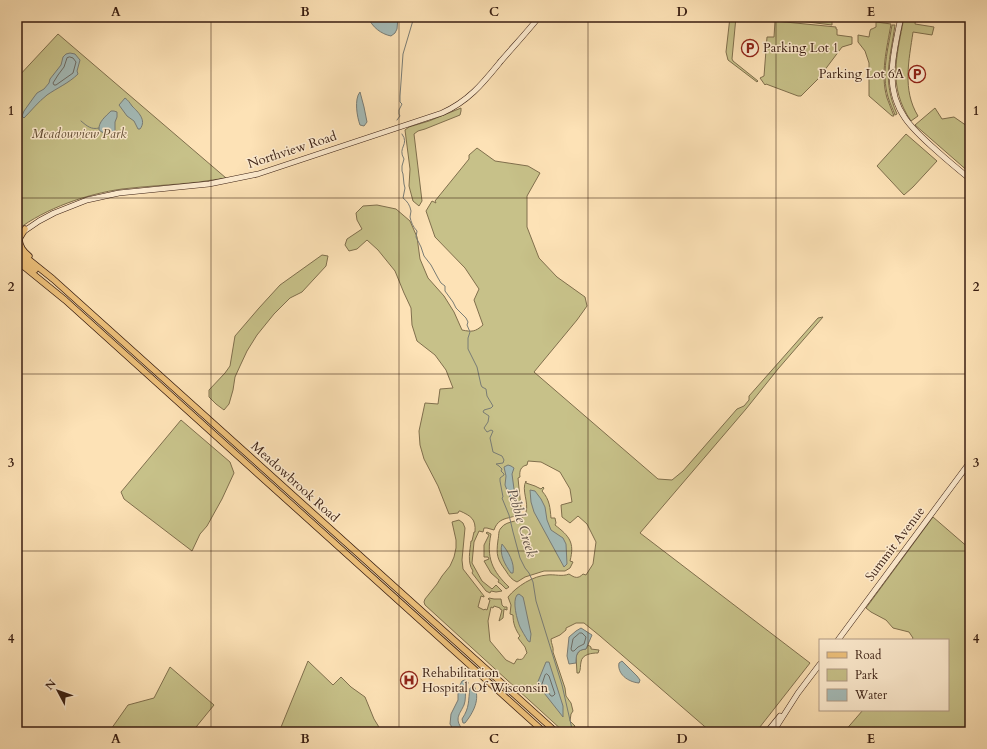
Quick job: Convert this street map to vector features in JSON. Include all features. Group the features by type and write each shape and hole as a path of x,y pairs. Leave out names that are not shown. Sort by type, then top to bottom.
{"main road":[{"path":"26,230 19,239 20,245 26,253 42,266 51,278"},
{"name":"Meadowbrook Road","path":"17,250 51,278 556,732"},
{"path":"17,256 39,273 51,278"},
{"name":"Meadowbrook Road","path":"17,261 65,300 544,732"}],"street":[{"name":"Northview Road","path":"17,236 54,213 87,200 119,193 209,184 258,174 442,113 461,103 474,92 539,17"},
{"path":"900,17 892,75 898,106 907,122 916,132 970,179"},
{"name":"Summit Avenue","path":"839,639 970,462"},
{"path":"767,732 819,665"},
{"path":"773,732 798,693"}],"green space":[{"path":"730,17 736,17 732,59 758,81 757,82 728,60 726,52"},
{"path":"798,17 831,17 832,25 800,21"},
{"path":"904,17 916,17 915,24 934,27 932,35 913,32 908,85 913,106 918,116 911,121 904,108 896,83 897,58"},
{"path":"775,21 836,27 837,35 852,37 852,44 842,47 818,79 801,96 798,96 766,84 765,85 760,78 764,76 767,37 774,37"},
{"path":"876,22 891,24 885,61 884,80 887,98 894,116 892,116 869,96 869,63 865,51 858,42 858,35 869,37 871,29 876,27"},
{"path":"892,25 895,25 889,60 888,80 892,102 897,114 895,115 888,97 885,79 886,61"},
{"name":"Meadowview Park","path":"58,34 226,178 202,182 122,189 95,194 67,203 41,215 17,230 17,78"},
{"path":"461,108 460,115 418,131 414,134 422,201 419,206 413,201 409,186 410,169 405,130 409,127 429,121"},
{"path":"935,108 942,119 954,117 967,126 970,132 970,173 915,125"},
{"path":"906,134 937,161 904,195 877,166"},
{"path":"477,148 495,161 528,166 540,173 527,196 527,227 539,258 557,277 585,297 587,306 534,372 658,479 672,480 683,471 737,409 744,406 749,400 749,396 818,318 823,317 640,533 810,663 756,732 711,732 584,623 576,623 566,628 566,630 560,635 551,639 553,652 565,688 566,696 571,703 573,711 570,721 575,726 570,732 564,732 425,605 425,599 450,566 454,557 456,540 452,522 459,520 463,523 465,528 462,560 463,569 484,596 481,596 478,607 487,610 490,600 488,599 489,598 501,599 502,605 507,607 507,610 504,609 503,618 499,621 502,610 494,606 493,608 491,607 488,621 490,641 506,660 514,664 517,659 523,659 527,653 525,647 518,638 520,636 513,621 513,615 510,614 511,605 508,597 516,589 536,577 569,574 580,577 583,574 586,575 593,564 596,542 587,524 578,516 570,523 562,517 561,505 572,502 570,489 560,472 541,462 528,461 527,465 523,466 521,469 520,477 518,478 521,508 519,513 500,521 494,530 484,528 483,532 479,531 474,542 472,563 482,581 492,589 496,585 502,591 491,591 490,593 486,591 472,573 473,571 470,564 469,556 471,541 475,532 474,521 470,516 460,511 458,513 449,514 438,486 424,459 420,445 419,431 425,403 438,404 440,389 453,388 446,370 435,355 417,341 412,325 411,308 395,271 378,250 367,240 357,249 349,251 345,245 347,239 362,229 357,220 356,213 363,206 377,205 396,209 410,221 417,237 420,259 428,278 444,296 454,312 462,330 473,331 483,325 474,300 479,289 465,268 435,237 426,211 432,201 436,203 435,201 469,159 469,155"},
{"path":"322,255 328,256 326,266 302,292 290,298 274,314 257,335 247,351 235,377 229,404 224,410 209,397 209,390 230,366 235,336 280,285"},
{"path":"181,420 230,462 234,473 222,499 207,526 200,534 192,551 124,499 121,492"},
{"path":"526,481 526,483 541,489 543,487 544,488 542,491 545,494 550,507 551,518 555,518 555,525 570,540 572,549 570,561 573,562 570,568 565,571 544,571 525,577 517,582 511,578 501,563 497,553 497,545 500,529 507,523 518,520 524,516 526,512 527,504 524,488"},
{"path":"933,517 970,549 970,732 844,732 862,711 949,711 949,639 912,639 909,632 893,628 886,620 866,608"},
{"path":"486,533 491,534 489,550 492,563 498,575 509,587 506,589 498,582 499,580 491,573 484,561 489,559 488,557 484,557 484,545 489,535"},
{"path":"588,645 591,649 599,650 598,653 583,657 580,672 577,673 576,656 580,650 586,649"},
{"path":"308,661 333,685 341,677 351,687 365,697 374,719 382,732 279,732"},
{"path":"170,667 214,705 192,732 109,732 128,705 154,698"}],"water":[{"path":"368,17 398,17 397,29 395,33 391,36 380,32 374,27"},
{"path":"70,53 75,54 80,60 77,71 78,74 67,83 47,95 24,118 22,116 24,111 37,93 44,89 49,83 50,79 61,65 63,57"},
{"path":"360,92 367,122 364,126 360,125 357,113 357,99"},
{"path":"125,98 141,116 143,122 140,129 138,129 134,121 127,116 119,105"},
{"path":"111,111 117,112 115,131 111,134 103,133 99,130 100,124"},
{"path":"508,465 514,468 512,474 515,506 513,505 505,485 506,476 504,467"},
{"path":"530,490 535,491 541,499 545,507 547,520 551,530 563,538 566,544 567,564 564,567 534,512"},
{"path":"502,544 512,561 513,573 511,573 503,559 501,552"},
{"path":"519,594 523,597 524,601 531,634 530,642 520,627 516,615 515,602 517,595"},
{"path":"581,628 592,635 586,649 581,650 578,653 576,663 569,664 567,656 569,637"},
{"path":"622,661 637,676 640,680 639,683 624,677 619,667 619,663"},
{"path":"546,662 549,662 563,706 563,717 537,684"},
{"path":"465,680 468,684 466,688 465,701 458,719 462,729 457,732 450,724 451,714 458,700 458,689 462,681"},
{"path":"474,686 477,696 475,706 468,719 465,723 463,723 462,719 468,707 470,688"}],"waterway":[{"name":"Pebble Creek","path":"397,120 400,116 399,110 402,104 400,102 400,96 403,54 414,17"},
{"path":"81,121 91,128 99,128"},
{"name":"Pebble Creek","path":"402,134 405,141 402,149 404,159 402,171 405,188 403,198 410,207 411,221 417,231 416,237 424,256 441,283 445,286 445,291 456,308 468,322 467,325 470,332 468,338 468,349 477,367 481,385 486,389 487,396 493,406 484,410 483,412 489,416 488,422 484,428 487,432 491,430 493,431 490,438 493,452 502,456 504,460 503,463 496,464 502,469 501,471 504,474 500,478 502,498 509,515 520,558 533,582 536,601 562,685 572,729"}],"place":[{"name":"Parking Lot 1","path":"750,48"},
{"name":"Parking Lot 6A","path":"917,74"},
{"name":"Rehabilitation Hospital Of Wisconsin","path":"409,680"}]}
